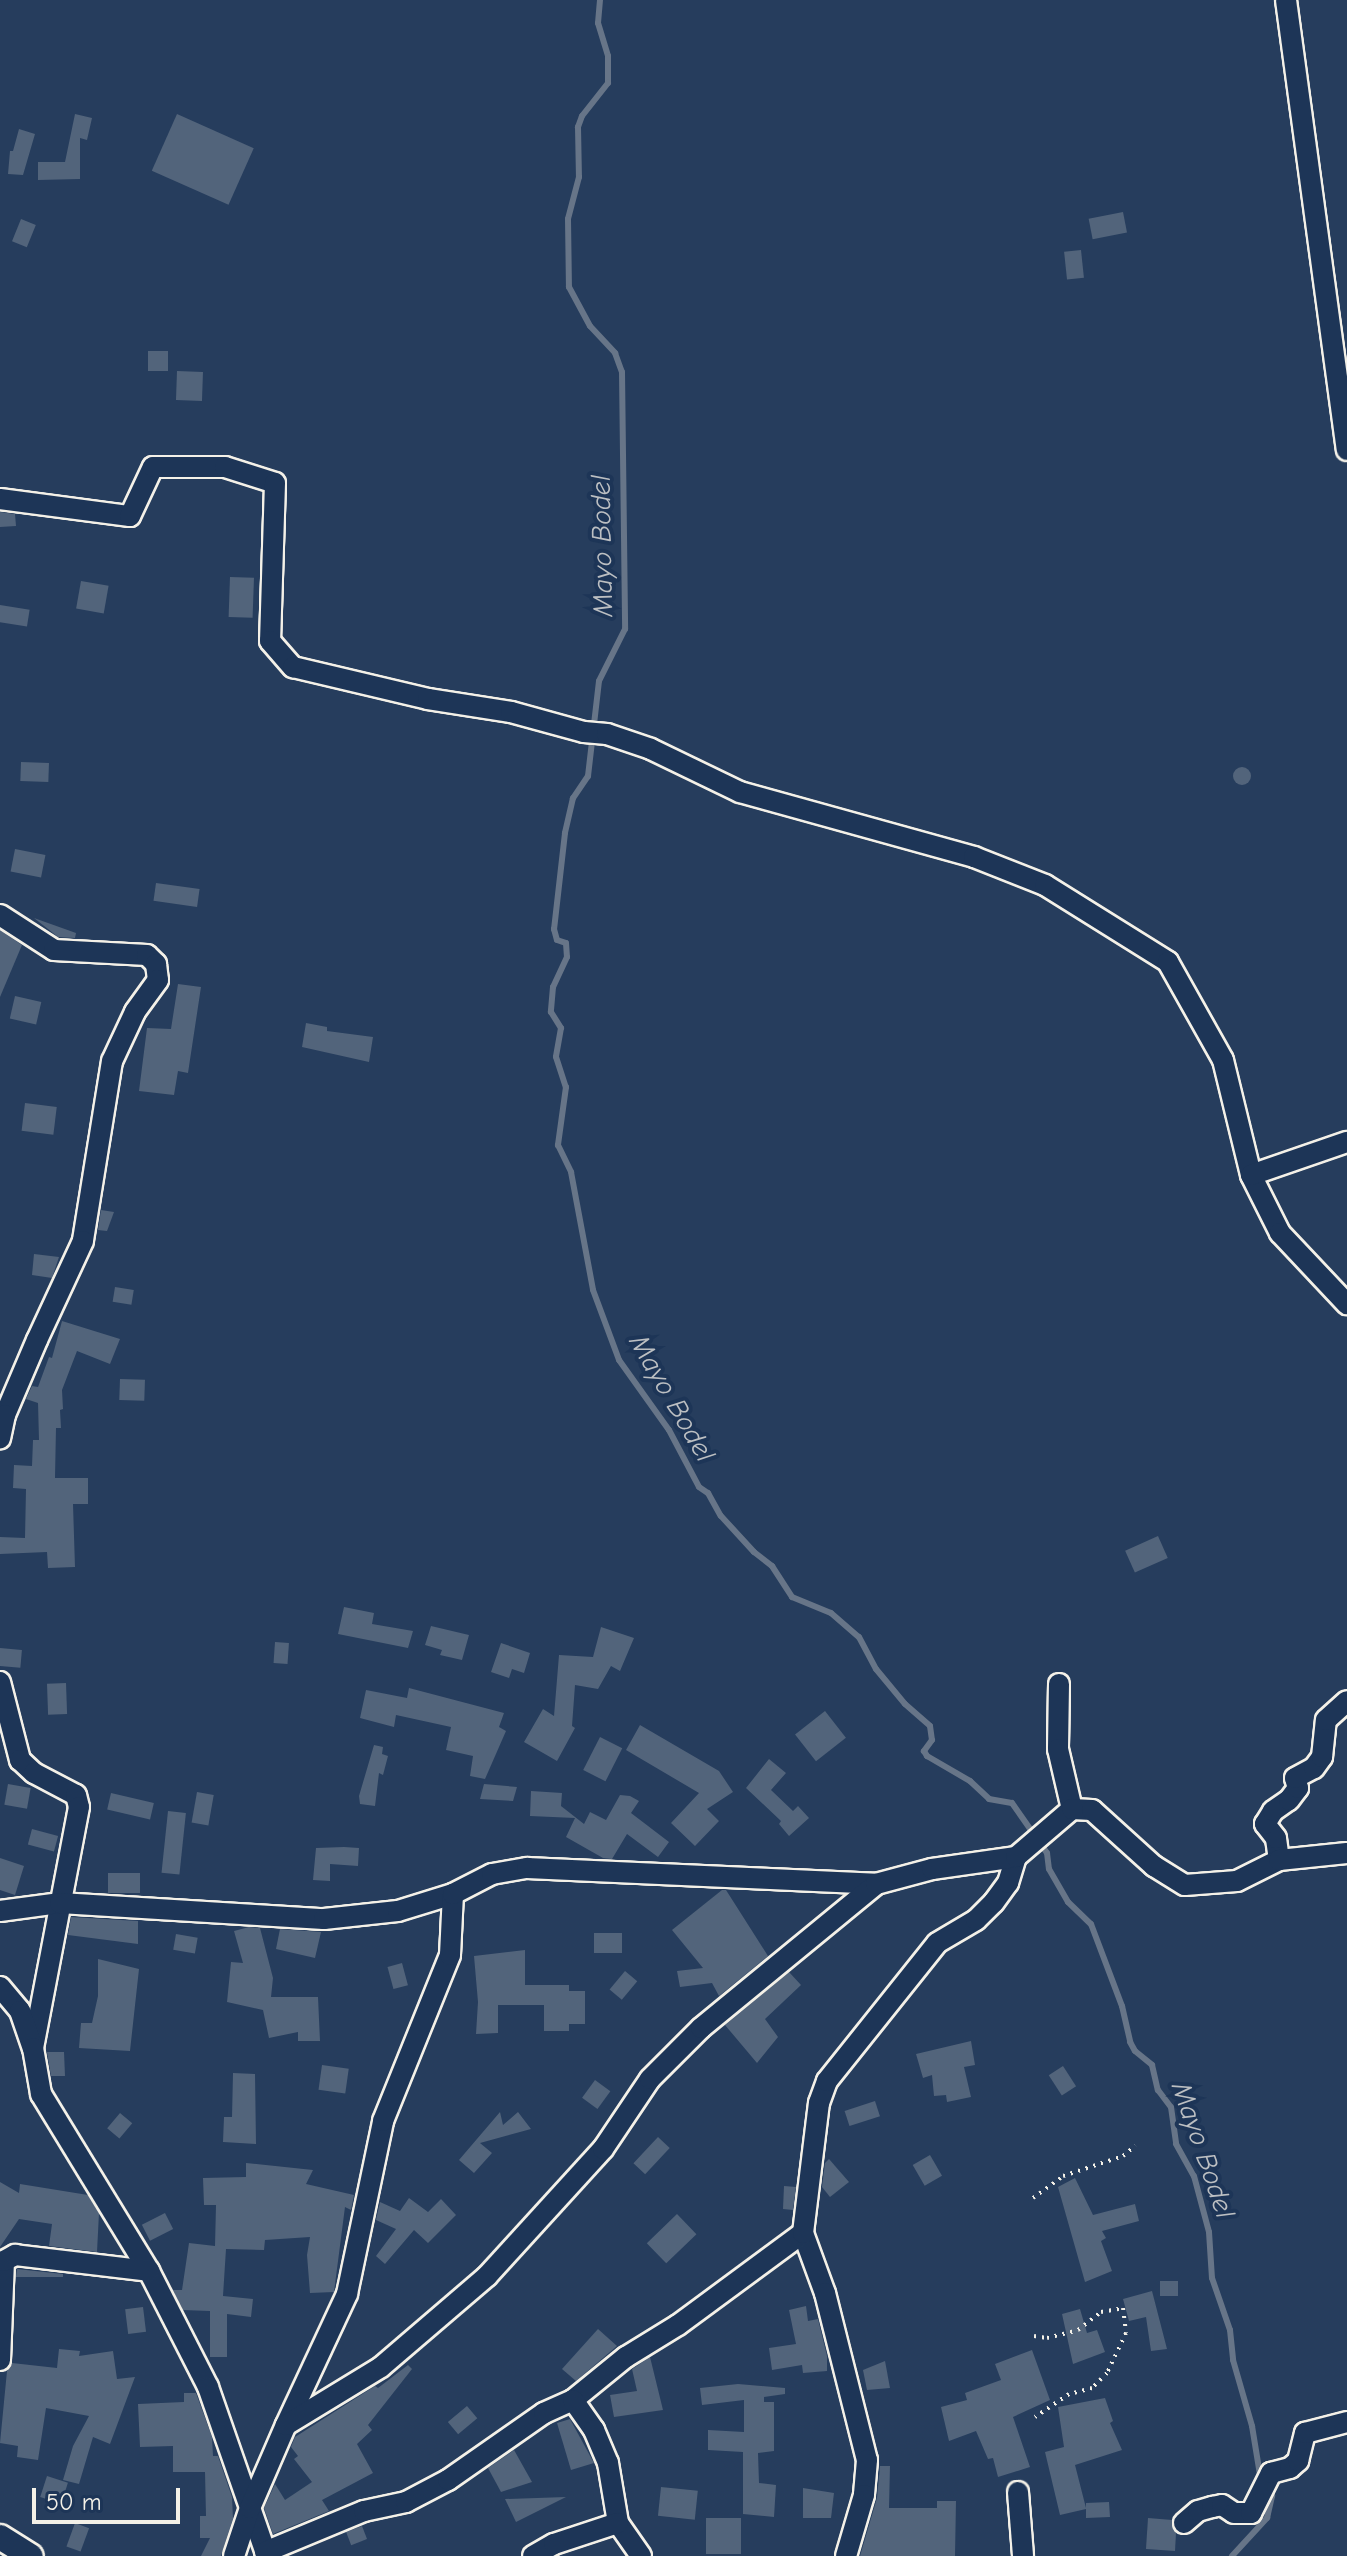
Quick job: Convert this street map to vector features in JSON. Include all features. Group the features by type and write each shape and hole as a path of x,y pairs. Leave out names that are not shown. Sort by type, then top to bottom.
{"street":[{"path":"1286,0 1347,450"},
{"path":"0,499 130,516 153,467 225,467 275,483 270,641 293,667 428,699 511,712 584,732 607,734 651,749 740,792 974,857 1045,885 1168,962 1223,1060 1251,1175 1280,1233 1346,1302"},
{"path":"0,915 54,950 147,955 156,964 158,980 135,1012 112,1061 83,1241 31,1352 5,1415 0,1438"},
{"path":"1251,1175 1347,1142"},
{"path":"0,1682 20,1760 34,1773 76,1795 77,1826 33,2048"},
{"path":"1059,1684 1058,1749 1072,1809"},
{"path":"1279,1860 1276,1838 1265,1824 1273,1811 1289,1800 1298,1788 1295,1778 1314,1768 1322,1757 1326,1720 1347,1701"},
{"path":"0,1911 60,1903 324,1919 398,1911 453,1894 492,1874 527,1868 876,1884 932,1869 1016,1857 1072,1809 1092,1810 1154,1866 1185,1885 1237,1881 1279,1860 1347,1853"},
{"path":"846,2556 864,2495 867,2460 825,2293 803,2233 819,2103 827,2081 937,1943 976,1920 994,1902 1008,1883 1016,1857"},
{"path":"286,2425 381,2367 487,2276 603,2149 650,2079 701,2028 876,1884"},
{"path":"234,2556 250,2508 347,2294 383,2121 450,1955 453,1894"},
{"path":"0,1987 20,2011 33,2048 41,2094 149,2271 208,2387 266,2554 364,2511 406,2502 448,2480 544,2413 573,2400 626,2357 678,2325 803,2233"},
{"path":"0,2360 4,2261 15,2255 149,2271"},
{"path":"573,2400 594,2430 608,2463 618,2523 641,2556"},
{"path":"1184,2523 1198,2511 1222,2505 1234,2513 1251,2513 1271,2473 1290,2468 1298,2461 1305,2433 1347,2422"},
{"path":"1018,2492 1023,2556"},
{"path":"533,2556 554,2544 618,2523"},
{"path":"0,2537 30,2556"}],"path":[{"path":"1033,2198 1063,2176 1123,2156 1135,2146"},
{"path":"1034,2336 1047,2338 1078,2330 1101,2312 1123,2308 1126,2333 1107,2373 1092,2388 1069,2394 1035,2417"}],"building":[{"path":"75,114 92,118 87,140 80,138 80,179 38,180 38,162 65,162"},
{"path":"177,114 254,148 229,205 152,171"},
{"path":"19,129 35,134 23,175 8,174 10,151 13,151"},
{"path":"1123,212 1127,233 1093,239 1089,219"},
{"path":"21,219 36,225 27,247 12,241"},
{"path":"1081,250 1084,278 1067,280 1064,252"},
{"path":"148,351 168,351 168,371 148,371"},
{"path":"177,371 203,372 202,401 176,400"},
{"path":"0,512 15,514 16,526 0,527"},
{"path":"230,577 254,578 253,618 229,617"},
{"path":"81,581 109,586 104,613 76,609"},
{"path":"0,605 30,610 27,626 0,622"},
{"path":"21,762 49,763 48,782 20,781"},
{"path":"1238,767 1246,767 1251,776 1249,783 1238,785 1233,780 1233,772"},
{"path":"15,849 45,855 41,877 11,872"},
{"path":"156,883 200,889 197,907 153,901"},
{"path":"34,918 76,933 75,938 58,937"},
{"path":"0,930 22,945 0,997"},
{"path":"178,984 201,987 188,1073 178,1071 174,1095 139,1091 147,1028 171,1029"},
{"path":"15,996 41,1002 36,1024 10,1018"},
{"path":"306,1023 327,1027 327,1031 373,1037 369,1062 302,1047"},
{"path":"25,1103 57,1107 53,1135 22,1131"},
{"path":"101,1210 114,1212 107,1231 98,1230"},
{"path":"34,1254 59,1257 52,1278 32,1275"},
{"path":"115,1287 134,1290 131,1305 113,1302"},
{"path":"62,1321 120,1339 110,1364 77,1351 62,1390 61,1428 56,1428 55,1478 88,1478 88,1504 73,1504 75,1567 48,1568 47,1552 0,1554 0,1537 25,1538 26,1489 13,1488 14,1465 32,1466 33,1440 39,1440 38,1403 26,1399 32,1386 38,1387 49,1357 52,1358"},
{"path":"120,1379 145,1380 144,1401 119,1400"},
{"path":"1158,1536 1168,1558 1135,1573 1125,1551"},
{"path":"344,1607 374,1613 372,1624 413,1631 408,1648 338,1634"},
{"path":"431,1626 469,1635 462,1660 440,1655 442,1650 425,1645"},
{"path":"601,1627 634,1638 620,1671 611,1666 598,1689 575,1685 572,1726 575,1728 557,1761 524,1742 543,1709 554,1716 559,1655 593,1657"},
{"path":"275,1642 289,1643 288,1664 274,1663"},
{"path":"501,1643 530,1653 524,1673 512,1669 509,1678 491,1672"},
{"path":"0,1648 22,1650 20,1668 0,1666"},
{"path":"66,1683 67,1714 48,1715 47,1684"},
{"path":"409,1688 504,1713 499,1727 506,1731 485,1779 470,1776 473,1756 446,1750 451,1727 396,1715 394,1727 360,1718 366,1690 407,1698"},
{"path":"825,1711 846,1738 816,1761 795,1734"},
{"path":"640,1725 719,1771 733,1792 707,1809 719,1821 695,1846 671,1823 699,1793 626,1750"},
{"path":"600,1737 622,1748 605,1781 583,1770"},
{"path":"374,1745 383,1747 382,1754 388,1756 383,1775 379,1773 375,1806 360,1804 359,1796"},
{"path":"769,1759 786,1773 771,1790 793,1811 798,1806 809,1818 789,1836 779,1824 781,1821 746,1788"},
{"path":"8,1784 31,1788 27,1809 4,1805"},
{"path":"484,1784 517,1787 513,1801 480,1799"},
{"path":"531,1791 562,1793 561,1806 584,1824 590,1812 606,1820 620,1795 630,1796 639,1801 631,1813 669,1842 658,1857 627,1834 612,1859 603,1858 566,1837 575,1818 530,1816"},
{"path":"197,1792 214,1795 208,1825 192,1823"},
{"path":"111,1793 154,1803 150,1819 107,1810"},
{"path":"168,1811 186,1813 179,1875 162,1873"},
{"path":"32,1829 58,1836 54,1851 28,1844"},
{"path":"316,1848 359,1848 358,1866 330,1864 330,1881 313,1880"},
{"path":"0,1858 24,1866 15,1895 0,1890"},
{"path":"108,1873 140,1873 140,1893 108,1893"},
{"path":"726,1890 768,1956 719,1996 712,1983 680,1987 677,1971 703,1968 672,1930"},
{"path":"71,1917 138,1921 138,1944 68,1935"},
{"path":"260,1928 273,1978 271,1997 318,1997 320,2041 298,2041 298,2032 269,2038 263,2010 227,2002 231,1962 243,1963 234,1931"},
{"path":"280,1929 321,1932 315,1958 276,1949"},
{"path":"594,1933 622,1933 622,1953 594,1953"},
{"path":"176,1934 198,1938 195,1954 173,1950"},
{"path":"525,1950 525,1985 569,1985 569,1991 585,1991 585,2024 569,2024 569,2031 544,2031 544,2005 498,2005 498,2033 476,2034 478,2002 474,1956"},
{"path":"98,1959 139,1969 130,2051 79,2048 81,2023 92,2023 98,1996"},
{"path":"402,1963 408,1985 393,1989 388,1967"},
{"path":"625,1971 637,1981 622,2000 610,1989"},
{"path":"789,1972 801,1985 765,2019 778,2037 757,2063 725,2025"},
{"path":"971,2041 975,2065 964,2067 971,2097 947,2102 946,2095 934,2096 932,2075 923,2078 916,2054"},
{"path":"47,2052 64,2052 65,2076 51,2076"},
{"path":"322,2065 349,2069 345,2094 319,2090"},
{"path":"1063,2066 1076,2086 1062,2095 1049,2075"},
{"path":"233,2073 255,2074 256,2144 223,2142 224,2117 232,2117"},
{"path":"595,2080 610,2091 597,2109 582,2098"},
{"path":"875,2101 880,2116 850,2126 845,2111"},
{"path":"500,2112 503,2125 518,2112 531,2129 480,2143 492,2153 474,2173 459,2160"},
{"path":"120,2113 132,2123 119,2139 107,2128"},
{"path":"658,2137 670,2148 645,2174 633,2163"},
{"path":"930,2155 942,2176 925,2186 913,2165"},
{"path":"829,2159 849,2182 830,2197 822,2187 825,2163"},
{"path":"246,2163 313,2170 306,2184 354,2195 351,2210 345,2207 334,2292 310,2293 307,2255 310,2237 265,2240 264,2250 226,2249 223,2296 253,2299 251,2317 227,2314 227,2357 210,2357 210,2311 183,2310 173,2290 182,2290 189,2243 215,2246 216,2205 204,2205 203,2178 246,2177"},
{"path":"1075,2178 1093,2215 1135,2204 1139,2221 1102,2231 1106,2238 1101,2241 1112,2271 1085,2282 1058,2187"},
{"path":"0,2182 19,2193 20,2184 88,2195 99,2213 97,2252 49,2246 52,2224 19,2219 0,2247"},
{"path":"784,2186 796,2187 793,2210 783,2209"},
{"path":"409,2198 428,2212 441,2199 456,2215 428,2243 414,2230 385,2264 376,2256 396,2229 376,2220 380,2202 400,2211"},
{"path":"165,2213 173,2229 150,2241 142,2225"},
{"path":"677,2214 696,2234 666,2263 647,2243"},
{"path":"17,2269 63,2274 63,2277 16,2277"},
{"path":"1160,2281 1178,2281 1178,2296 1160,2296"},
{"path":"1152,2291 1167,2349 1151,2351 1146,2317 1129,2321 1123,2299"},
{"path":"806,2306 808,2321 818,2319 827,2356 827,2371 803,2373 802,2365 772,2370 769,2348 796,2344 789,2310"},
{"path":"143,2307 146,2332 128,2334 125,2309"},
{"path":"1080,2309 1087,2333 1097,2330 1105,2352 1073,2364 1062,2314"},
{"path":"598,2329 617,2346 576,2381 562,2369"},
{"path":"59,2349 80,2351 79,2356 113,2351 117,2379 135,2377 110,2444 93,2437 79,2484 63,2480 73,2446 89,2416 46,2408 38,2460 17,2457 18,2446 0,2443 7,2371 12,2363 57,2368"},
{"path":"1032,2350 1050,2400 1013,2417 1030,2467 998,2477 993,2458 988,2459 976,2431 949,2441 941,2407 967,2400 965,2393 1001,2380 995,2364"},
{"path":"650,2357 663,2410 614,2417 610,2395 637,2391 632,2369"},
{"path":"885,2361 890,2388 867,2390 863,2370"},
{"path":"408,2365 412,2369 368,2425 372,2430 357,2444 373,2473 322,2500 329,2511 273,2534 264,2508 275,2484 285,2500 312,2482 294,2459 298,2456 291,2447 295,2437 375,2386 378,2388"},
{"path":"738,2384 785,2388 785,2394 764,2397 764,2402 774,2402 774,2451 758,2453 759,2483 776,2485 774,2517 743,2514 743,2452 708,2450 708,2430 744,2432 744,2400 702,2405 700,2388"},
{"path":"184,2393 196,2393 212,2437 213,2456 218,2456 232,2497 233,2519 221,2556 201,2556 210,2538 200,2538 200,2516 206,2516 205,2472 173,2472 173,2446 140,2447 138,2404 184,2402"},
{"path":"1105,2398 1113,2421 1110,2423 1122,2450 1075,2465 1086,2508 1086,2503 1109,2502 1110,2517 1086,2518 1086,2509 1060,2515 1045,2452 1064,2447 1058,2407"},
{"path":"467,2406 477,2418 458,2434 448,2422"},
{"path":"570,2419 594,2463 571,2470 557,2423"},
{"path":"514,2450 532,2482 501,2492 488,2468"},
{"path":"880,2466 890,2466 889,2508 937,2508 937,2501 956,2501 955,2556 860,2556 877,2498"},
{"path":"47,2476 68,2483 61,2504 40,2497"},
{"path":"661,2487 698,2491 695,2520 658,2516"},
{"path":"803,2488 834,2493 831,2518 803,2518"},
{"path":"566,2497 516,2522 505,2499"},
{"path":"706,2518 741,2518 741,2554 706,2554"},
{"path":"1148,2518 1172,2520 1176,2533 1175,2551 1146,2549"},
{"path":"75,2523 89,2528 81,2552 66,2546"},
{"path":"362,2526 367,2539 351,2545 346,2532"}],"waterway":[{"name":"Mayo Bodel","path":"600,0 598,23 608,56 608,83 582,116 578,127 579,177 568,219 569,287 590,326 615,353 622,372 625,629 599,681 588,776 573,798 565,833 554,929 557,940 566,943 567,957 553,987 551,1012 561,1028 556,1057 566,1087 558,1145 571,1172 593,1290 619,1360 669,1430 699,1487 708,1493 721,1516 754,1552 772,1566 792,1597 831,1613 859,1637 876,1669 905,1704 930,1726 932,1740 924,1751 927,1756 970,1781 989,1799 1012,1803 1047,1853 1049,1869 1068,1902 1091,1924 1122,2006 1130,2042 1135,2051 1152,2065 1158,2090 1171,2107 1176,2144 1194,2176 1209,2232 1212,2278 1230,2330 1233,2360 1252,2426 1261,2481"},
{"name":"Mayo Bodel","path":"1232,2556 1267,2518 1272,2496 1267,2490"}]}
